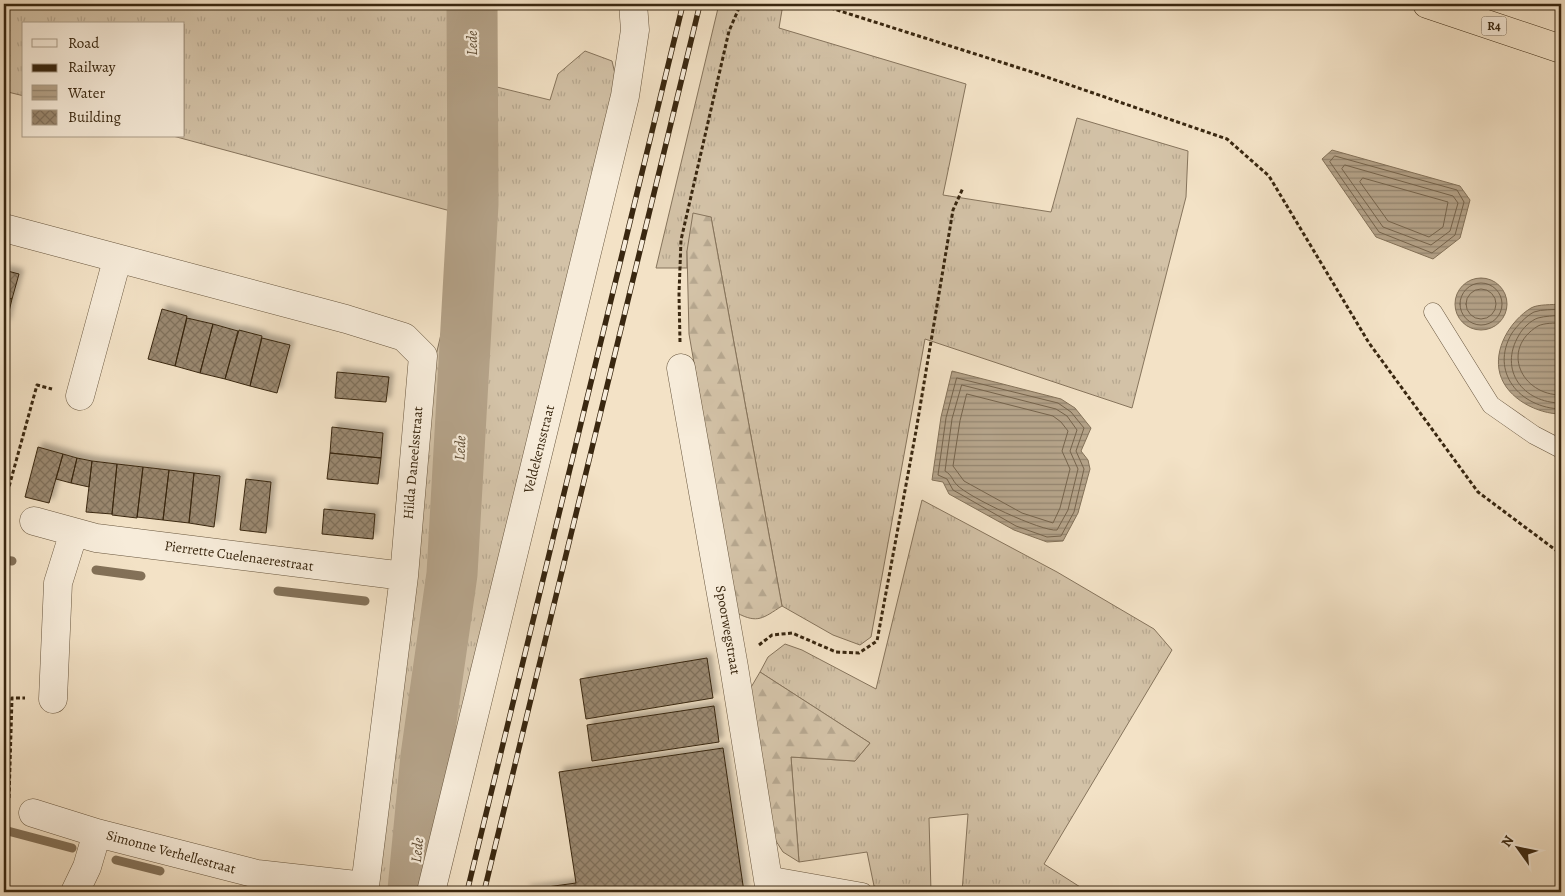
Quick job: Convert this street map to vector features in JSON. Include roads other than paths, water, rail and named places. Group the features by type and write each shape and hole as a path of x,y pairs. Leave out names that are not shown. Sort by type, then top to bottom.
{"highway":[{"name":"R4","path":"1427,4 1561,49"}],"street":[{"name":"Veldekensstraat","path":"431,892 625,96 635,30 633,4"},
{"name":"Hilda Daneelsstraat","path":"4,228 117,260 346,319 404,338 423,356 404,576 365,889"},
{"path":"80,396 117,260"},
{"name":"Spoorwegstraat","path":"682,368 734,667 768,884"},
{"name":"Pierrette Cuelenaerestraat","path":"34,521 96,538 404,576"},
{"path":"53,699 58,583 74,532"},
{"name":"Simonne Verhellestraat","path":"33,813 97,832 257,874 365,889"},
{"name":"Simonne Verhellestraat","path":"75,892 87,867 97,832"}],"lane":[{"path":"1432,312 1491,405 1534,435 1561,449"},
{"path":"768,884 863,892"}],"water":[{"path":"1332,150 1460,186 1470,200 1460,238 1433,259 1376,237 1322,159"},
{"path":"1476,278 1486,278 1500,285 1507,299 1507,309 1500,323 1486,330 1476,330 1466,326 1459,319 1455,309 1455,299 1459,289 1466,282"},
{"path":"1561,304 1561,414 1533,408 1516,398 1504,383 1498,365 1501,346 1505,336 1516,320 1531,308 1541,305"},
{"path":"952,371 1061,399 1075,408 1091,428 1081,451 1088,460 1090,469 1078,513 1063,541 1047,542 1014,530 949,494 943,482 932,480 941,417"}],"waterway":[{"name":"Lede","path":"413,890 426,756 452,574 473,204 472,4"},
{"path":"4,560 12,561"},
{"path":"96,570 141,576"},
{"path":"278,591 365,601"},
{"path":"4,830 72,848"},
{"path":"116,860 160,871"}],"railway":[{"path":"467,892 683,4"},
{"path":"484,892 700,4"}]}
